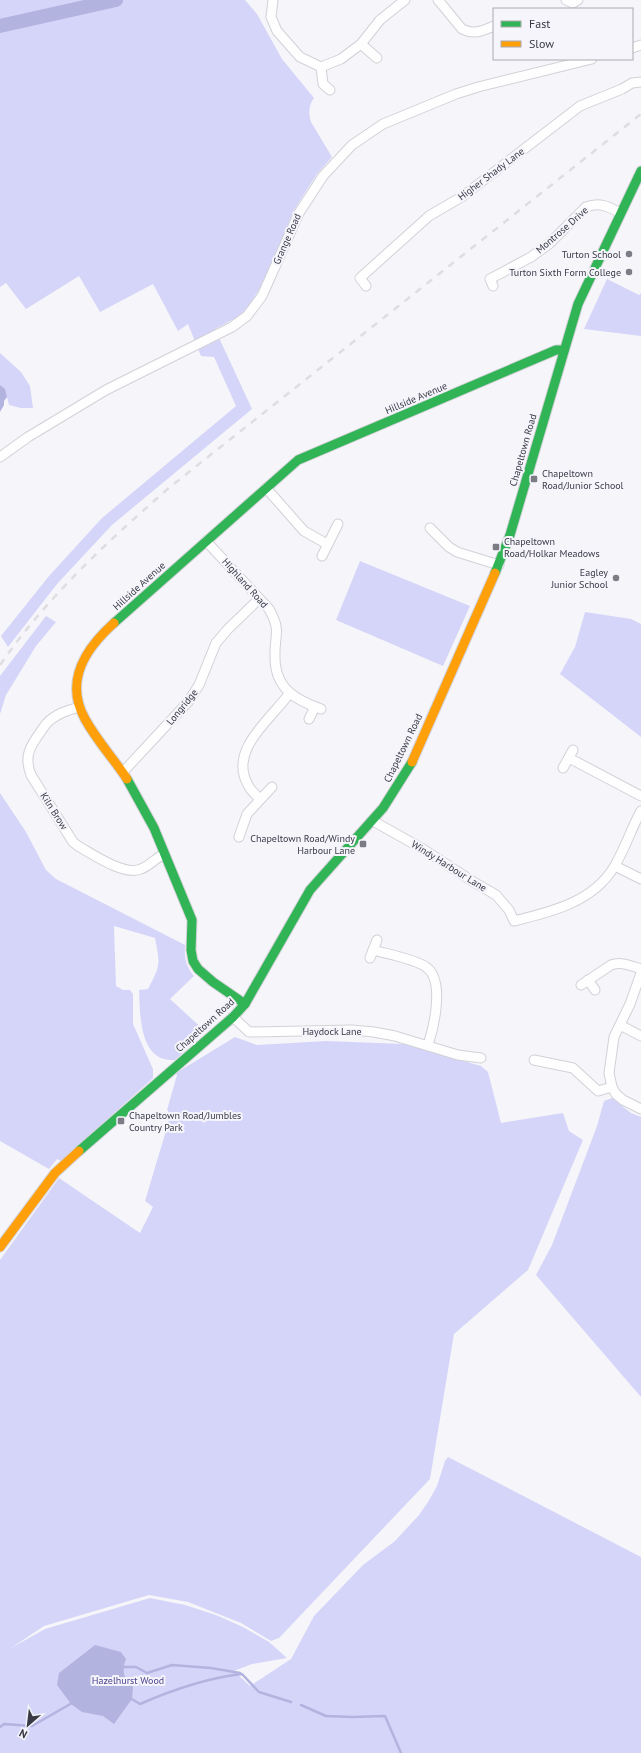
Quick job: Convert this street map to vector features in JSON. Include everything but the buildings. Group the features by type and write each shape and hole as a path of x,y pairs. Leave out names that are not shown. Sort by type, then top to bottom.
{"main road":[{"name":"Chapeltown Road","path":"0,1247 55,1173 233,1017 245,1004 310,890 320,876 373,821 402,779 418,748 460,649 499,565 510,535 564,350 585,287 641,171"},
{"name":"Hillside Avenue","path":"245,1004 195,967 190,951 193,927 192,920 164,854 140,800 123,772 88,723 80,707 77,683 80,663 89,647 101,635 290,466 309,454 556,350 564,350"}],"street":[{"path":"273,0 271,17 277,31 300,57 321,67 341,60 361,44 380,20 405,0"},
{"path":"438,0 462,29 467,32 478,32 493,26"},
{"path":"562,0 573,3 578,0"},
{"path":"361,44 378,59"},
{"name":"Grange Road","path":"0,457 28,437 106,390 232,327 247,316 262,296 299,213 323,176 352,145 383,124 456,94 478,87 588,60"},
{"path":"321,67 324,90"},
{"name":"Higher Shady Lane","path":"366,286 360,278 429,216 463,196 580,106 622,89 632,83 641,82"},
{"name":"Montrose Drive","path":"493,286 490,279 531,257 549,244 586,207 593,204 601,204 620,213"},
{"path":"266,488 304,531 327,544"},
{"path":"322,556 338,524"},
{"path":"429,526 449,547 457,552 499,565"},
{"name":"Highland Road","path":"206,541 269,609 274,618 277,633 274,656 280,678 290,694 296,699 318,708 309,719"},
{"name":"Longridge","path":"123,772 188,702 199,685 216,643 228,629 259,599"},
{"path":"260,799 246,782 242,766 243,757 251,740 290,694"},
{"name":"Kiln Brow","path":"80,707 64,711 49,720 46,724 27,754 28,768 31,774 73,842 78,846 118,867 132,871 146,867 164,854"},
{"path":"563,768 571,754 641,796"},
{"path":"239,837 247,814 272,787"},
{"path":"641,811 615,866 641,879"},
{"name":"Windy Harbour Lane","path":"373,821 423,849 496,895 506,906 514,922 565,907 581,898 602,882 615,866"},
{"path":"377,940 371,954 419,963 430,971 436,985 435,1017 428,1046"},
{"path":"595,990 584,983 611,964 621,963 641,969"},
{"path":"641,974 632,1000 612,1042 609,1073 612,1087 616,1094 623,1100 641,1109"},
{"name":"Haydock Lane","path":"233,1017 245,1030 254,1033 352,1030 388,1035 458,1055 481,1058"},
{"path":"620,1025 641,1036"},
{"path":"534,1060 573,1068 598,1091 612,1087"}],"green space":[{"path":"0,0 245,0 257,14 282,59 314,98 310,109 311,122 332,157 317,174 294,210 269,272 245,311 234,319 215,329 252,409 112,525 57,584 8,647 1,636 49,576 102,518 236,406 214,357 201,356 188,324 178,331 153,284 100,312 79,276 26,309 6,283 0,287"},
{"path":"607,279 639,295 641,293 641,336 584,329"},
{"path":"0,353 21,372 30,386 33,408 21,408 9,405 7,397 0,385"},
{"path":"360,561 470,606 443,666 336,620"},
{"path":"585,612 631,619 641,624 641,737 560,674 575,647"},
{"path":"46,616 56,622 36,646 6,695 0,714 0,676"},
{"path":"0,793 26,832 46,870 56,879 185,945 186,962 194,976 170,999 205,1031 175,1060 163,1059 154,1054 148,1045 141,1023 139,990 148,989 157,969 158,954 155,938 114,926 116,986 123,990 130,990 133,994 133,1024 153,1069 153,1078 61,1161 57,1159 49,1169 0,1141"},
{"name":"Hazelhurst Wood","path":"235,1037 257,1045 326,1041 404,1044 481,1066 488,1072 501,1123 563,1113 569,1131 583,1140 528,1270 454,1334 430,1479 279,1638 271,1641 241,1623 188,1602 149,1595 44,1626 11,1648 45,1629 150,1598 185,1605 216,1615 243,1627 269,1642 287,1658 252,1664 234,1671 250,1686 291,1659 314,1616 363,1565 395,1541 419,1515 437,1486 445,1461 448,1457 641,1557 641,1753 0,1753 0,1260 59,1178 140,1233 153,1207 145,1201 168,1124 170,1114 167,1110 177,1075 176,1073"},
{"path":"612,1098 631,1113 641,1117 641,1397 536,1275 552,1245 597,1126 604,1101"}],"shaded area":[{"path":"0,385 5,389 7,397 0,412"},
{"path":"95,1645 121,1652 126,1659 124,1663 124,1674 127,1681 133,1687 132,1699 114,1724 103,1716 82,1712 71,1704 57,1685 59,1673"}],"waterway":[{"path":"0,26 116,0"},
{"path":"120,1667 136,1667 147,1673 172,1665 211,1668 240,1673"},
{"path":"130,1698 140,1704 190,1685 216,1678 242,1674 259,1692 291,1702"},
{"path":"0,1727 4,1724 32,1726 72,1703"},
{"path":"301,1705 326,1716 385,1716 401,1753"}],"railway":[{"path":"0,665 38,616 79,571 101,549 170,487 641,114"}],"traffic: fast":[{"path":"495,573 510,535 578,304 641,171"},
{"path":"114,623 298,460 556,350 564,350"},
{"path":"79,1151 233,1017 245,1004 310,890 383,808 412,762"},
{"path":"127,779 154,828 192,920 191,950 193,961 198,969 213,982 245,1004"}],"traffic: slow":[{"path":"412,762 495,573"},
{"path":"114,623 94,644 81,666 77,679 77,692 79,705 85,719 127,779"},
{"path":"0,1247 55,1173 79,1151"}],"place":[{"name":"Turton School","path":"629,254"},
{"name":"Turton Sixth Form College","path":"629,272"},
{"name":"Chapeltown Road/Junior School","path":"534,479"},
{"name":"Chapeltown Road/Holkar Meadows","path":"496,547"},
{"name":"Eagley Junior School","path":"616,578"},
{"name":"Chapeltown Road/Windy Harbour Lane","path":"363,844"},
{"name":"Chapeltown Road/Jumbles Country Park","path":"121,1121"}]}
